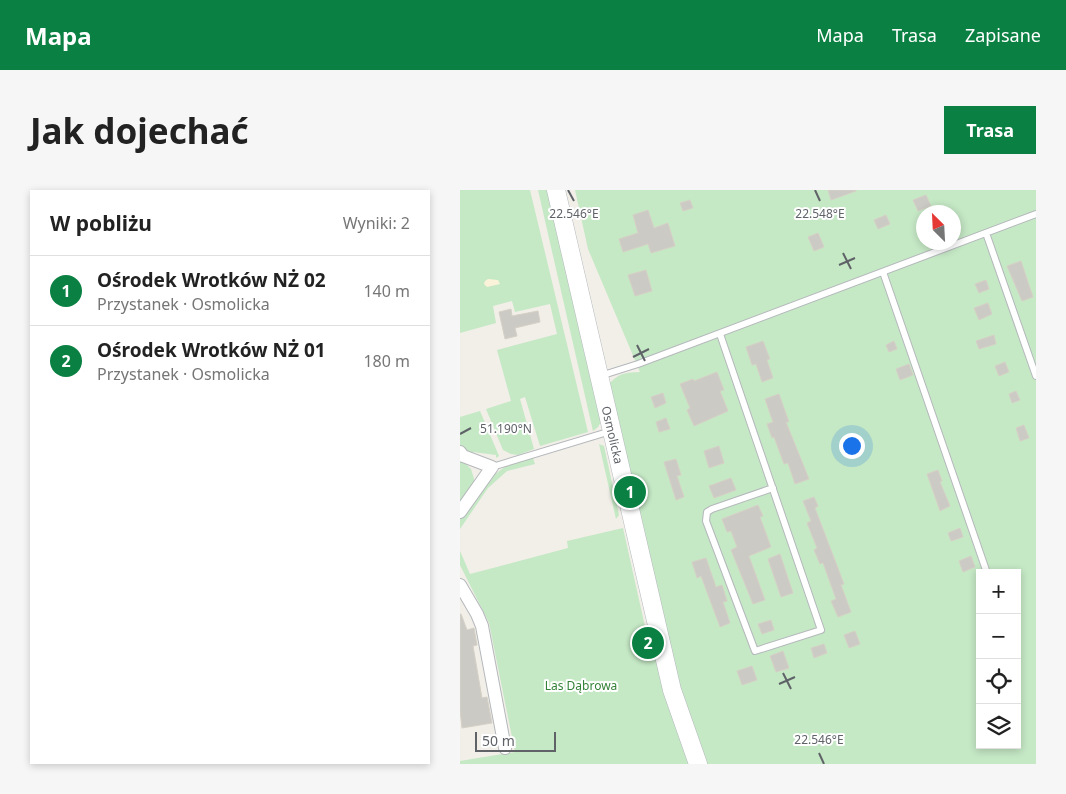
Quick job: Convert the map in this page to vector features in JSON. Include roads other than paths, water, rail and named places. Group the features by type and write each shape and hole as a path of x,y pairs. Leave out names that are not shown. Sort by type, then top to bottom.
{"street":[{"name":"Osmolicka","path":"556,190 672,690 698,764"},
{"path":"460,452 463,456 492,467 460,512"},
{"path":"460,585 482,626 505,748"}],"lane":[{"path":"599,377 614,374 1036,214"},
{"path":"986,233 1036,376"},
{"path":"883,272 987,569"},
{"path":"720,334 822,630 755,651 706,521 707,512 773,488"},
{"path":"492,467 611,431"}],"place":[{"name":"Ośrodek Wrotków NŻ 02","path":"630,492"},
{"name":"Ośrodek Wrotków NŻ 01","path":"648,643"}],"park label":[{"name":"Las Dąbrowa","path":"581,686"}]}
